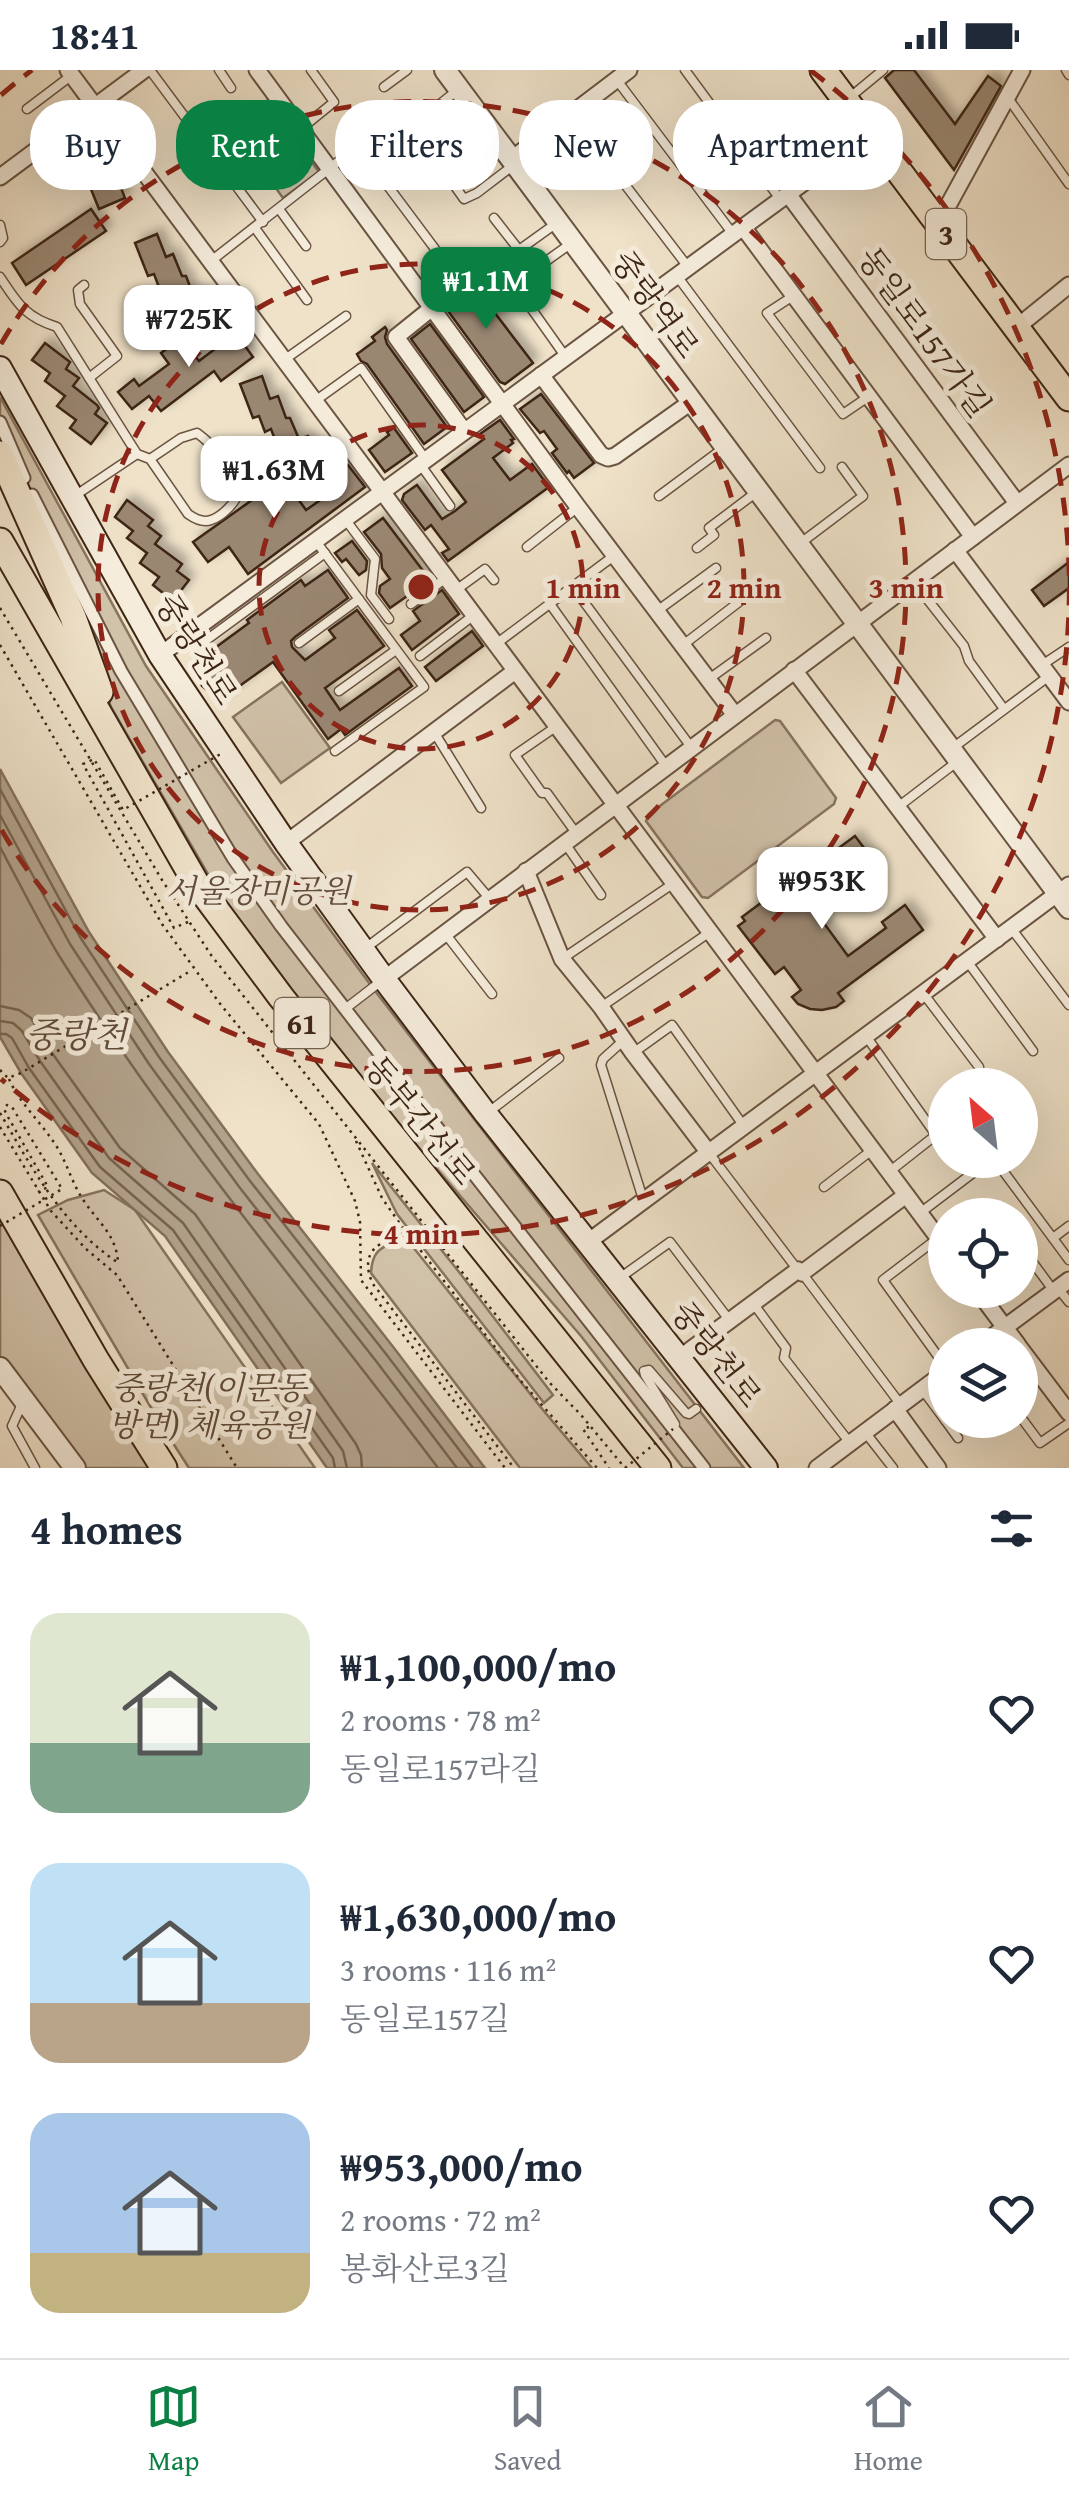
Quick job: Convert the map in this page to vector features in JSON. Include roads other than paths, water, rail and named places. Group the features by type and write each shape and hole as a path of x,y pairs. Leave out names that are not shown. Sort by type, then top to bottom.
{"main road":[{"name":"3","path":"822,70 845,100"},
{"name":"3","path":"903,178 1069,398"},
{"name":"중랑천로","path":"0,368 160,655 286,843 486,1114 766,1468"},
{"path":"0,454 73,617 122,753"},
{"name":"동부간선로","path":"0,541 196,883 281,997 658,1468"},
{"path":"0,1193 96,1360 164,1468"}],"street":[{"path":"104,100 147,70"},
{"path":"258,70 279,100"},
{"path":"938,224 1022,70"},
{"path":"70,73 90,100"},
{"path":"588,100 622,73"},
{"name":"중랑역로","path":"450,75 856,624 1065,895"},
{"path":"315,149 735,715"},
{"path":"0,177 30,155"},
{"path":"514,161 519,157"},
{"path":"156,189 928,1224"},
{"path":"160,655 320,546 345,519 382,491 794,190"},
{"name":"동일로157가길","path":"784,197 1018,503"},
{"path":"738,231 793,296 972,537"},
{"path":"1016,328 1069,285"},
{"path":"432,308 396,336 464,431"},
{"name":"중랑역로","path":"541,375 601,455 608,458 691,402"},
{"path":"1,425 100,633 233,858 345,1009 704,1468"},
{"path":"384,979 1069,465"},
{"path":"955,550 1069,702"},
{"path":"286,843 516,670"},
{"path":"794,670 997,939"},
{"path":"526,871 562,959 709,1153"},
{"path":"588,1242 1011,928 1065,895"},
{"path":"678,1360 906,1195"},
{"path":"990,1308 1005,1328 1060,1286"},
{"path":"0,1368 75,1468"},
{"path":"1038,1372 1069,1414"},
{"path":"816,1468 928,1384"},
{"path":"898,1407 938,1468"}],"lane":[{"path":"147,70 259,225 307,300"},
{"path":"218,70 232,88"},
{"path":"311,70 334,102 315,117"},
{"path":"384,88 408,70"},
{"path":"685,70 784,197"},
{"path":"847,100 883,70"},
{"path":"27,110 70,73"},
{"path":"622,73 738,231"},
{"name":"중랑역로","path":"450,75 412,126 464,198 478,193 514,161"},
{"path":"1008,98 1069,184"},
{"path":"210,262 358,146 450,269 421,292"},
{"path":"624,190 820,468"},
{"path":"278,209 306,246"},
{"path":"494,218 519,250 558,222"},
{"path":"0,225 0,242"},
{"name":"중랑역로","path":"566,357 514,284 572,242"},
{"path":"0,277 20,307 35,320 57,327 137,454 150,458 188,514 197,521 212,520 236,500 240,488 235,477 210,442 197,434 181,438 150,458"},
{"path":"84,284 78,290 80,304 117,356 89,378"},
{"path":"793,296 768,313 843,414 868,397"},
{"path":"284,360 346,316"},
{"path":"315,402 361,368 450,506"},
{"path":"1,425 26,414"},
{"path":"659,496 725,447"},
{"path":"72,498 137,454"},
{"path":"798,545 863,496 842,466"},
{"path":"697,548 714,536 708,528 758,491"},
{"path":"527,547 578,507"},
{"path":"345,519 375,559 371,595 389,619"},
{"path":"206,641 320,546 424,687 335,751"},
{"path":"496,644 615,555"},
{"path":"658,612 716,568"},
{"path":"411,604 484,570 494,580"},
{"path":"913,581 964,646 969,661 1004,709"},
{"path":"573,586 692,747"},
{"path":"300,643 359,600"},
{"path":"683,645 739,602"},
{"path":"550,604 666,766"},
{"path":"420,656 474,615"},
{"path":"708,679 766,638"},
{"path":"898,807 1069,648"},
{"path":"339,691 396,650"},
{"path":"556,726 515,755 542,793 547,792 601,896"},
{"path":"434,732 481,808"},
{"path":"363,949 467,872 490,898"},
{"path":"562,959 674,883"},
{"path":"1011,928 1069,1005"},
{"path":"444,932 492,994"},
{"path":"601,1007 710,932"},
{"path":"966,961 1032,1051"},
{"path":"345,1009 384,979"},
{"path":"923,993 979,1067"},
{"path":"644,1201 601,1065 603,1059 672,1025 744,1127"},
{"path":"866,1036 936,1135 888,1172"},
{"path":"486,1114 560,1058"},
{"path":"824,1186 872,1150"},
{"path":"709,1153 898,1407"},
{"path":"920,1213 968,1178"},
{"path":"1006,1178 1069,1260"},
{"path":"1053,1238 1069,1226"},
{"name":"중랑천로","path":"618,1280 670,1242 730,1320"},
{"path":"928,1252 883,1280 928,1345"},
{"path":"1038,1264 1060,1286 1069,1302"},
{"path":"753,1303 786,1348 784,1358 850,1443"},
{"path":"673,1429 674,1422 644,1370 650,1370 686,1413 696,1408"},
{"path":"922,1389 928,1397"},
{"path":"24,1400 12,1426 35,1468"},
{"path":"1036,1438 1040,1444 1069,1423"},
{"path":"865,1432 893,1468"}],"water":[{"name":"중랑천","path":"0,769 89,932 168,1052 485,1468 327,1468 165,1236 92,1173 21,1073 0,1037"}],"park label":[{"name":"서울장미공원","path":"258,890"},
{"name":"중랑천(이문동 방면) 체육공원","path":"209,1406"}]}
